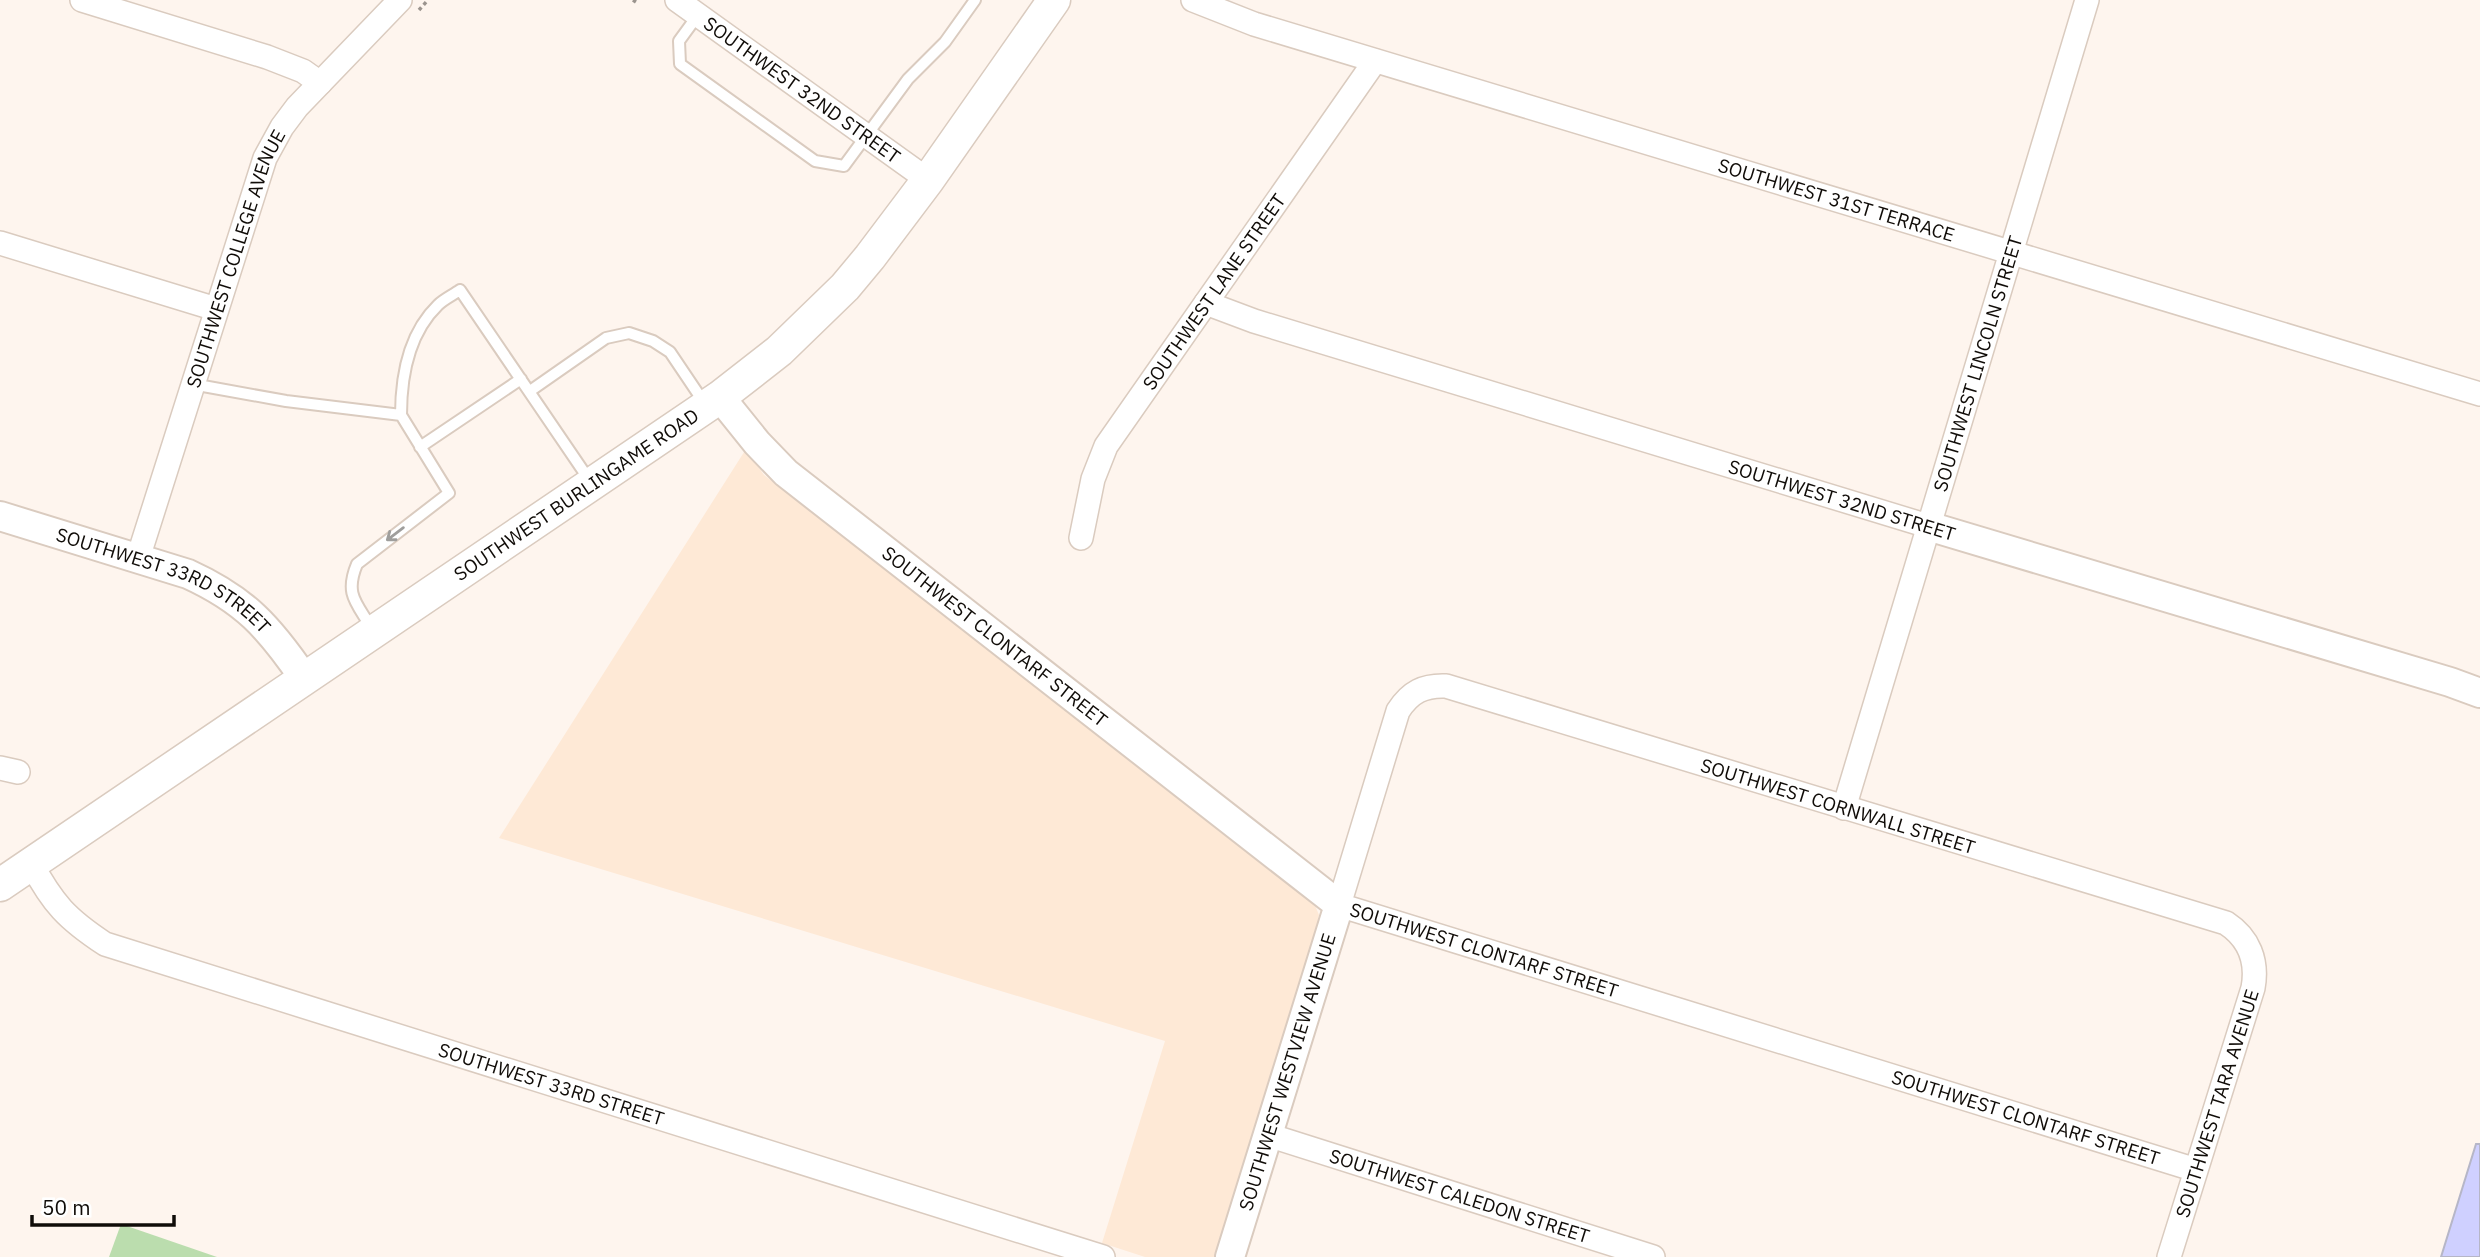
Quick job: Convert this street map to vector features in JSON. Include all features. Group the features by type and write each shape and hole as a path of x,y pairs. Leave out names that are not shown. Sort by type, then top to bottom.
{"main road":[{"name":"SOUTHWEST BURLINGAME ROAD","path":"0,885 592,484 713,401 779,351 845,287 928,180 1054,0"}],"street":[{"path":"82,0 267,57 303,71 320,83"},
{"name":"SOUTHWEST 32ND STREET","path":"677,0 928,180"},
{"name":"SOUTHWEST 31ST TERRACE","path":"1193,0 1254,24 2480,394"},
{"name":"SOUTHWEST LINCOLN STREET","path":"1844,808 2087,0"},
{"name":"SOUTHWEST COLLEGE AVENUE","path":"138,558 265,158 282,127 320,83 409,6"},
{"name":"SOUTHWEST LANE STREET","path":"1080,538 1093,479 1107,446 1375,61"},
{"path":"0,243 216,309"},
{"name":"SOUTHWEST 32ND STREET","path":"1206,303 1254,321 2480,693"},
{"name":"SOUTHWEST CLONTARF STREET","path":"713,401 786,473 1339,905 2196,1170"},
{"name":"SOUTHWEST 33RD STREET","path":"0,516 188,574 235,598 266,628 304,678"},
{"name":"SOUTHWEST CORNWALL STREET","path":"1415,692 1433,685 1447,686 2226,923 2240,935 2251,950"},
{"name":"SOUTHWEST WESTVIEW AVENUE","path":"1230,1257 1398,712 1415,692"},
{"name":"SOUTHWEST 33RD STREET","path":"31,863 47,892 72,922 106,944 1103,1257"},
{"name":"SOUTHWEST TARA AVENUE","path":"2169,1257 2253,988 2255,977 2251,950"},
{"name":"SOUTHWEST CALEDON STREET","path":"1268,1136 1653,1257"}],"lane":[{"path":"698,15 679,41 680,64 815,161 844,166 908,79 945,42 975,0"},
{"path":"373,631 351,594 351,579 357,564 449,493 401,415 407,355 420,328 438,304 460,290 592,484"},
{"path":"530,391 606,338 629,333 653,341 670,352 713,401"},
{"path":"420,447 522,379"},
{"path":"192,384 286,401 401,415"}],"path":[{"path":"409,6 428,0"}],"shaded area":[{"path":"746,449 764,475 1314,903 1319,915 1314,936 1214,1257 1145,1257 1102,1243 1165,1041 499,838"}],"green space":[{"path":"121,1224 217,1257 109,1257"}],"building":[{"path":"2476,1144 2480,1144 2480,1257 2441,1257"}]}
